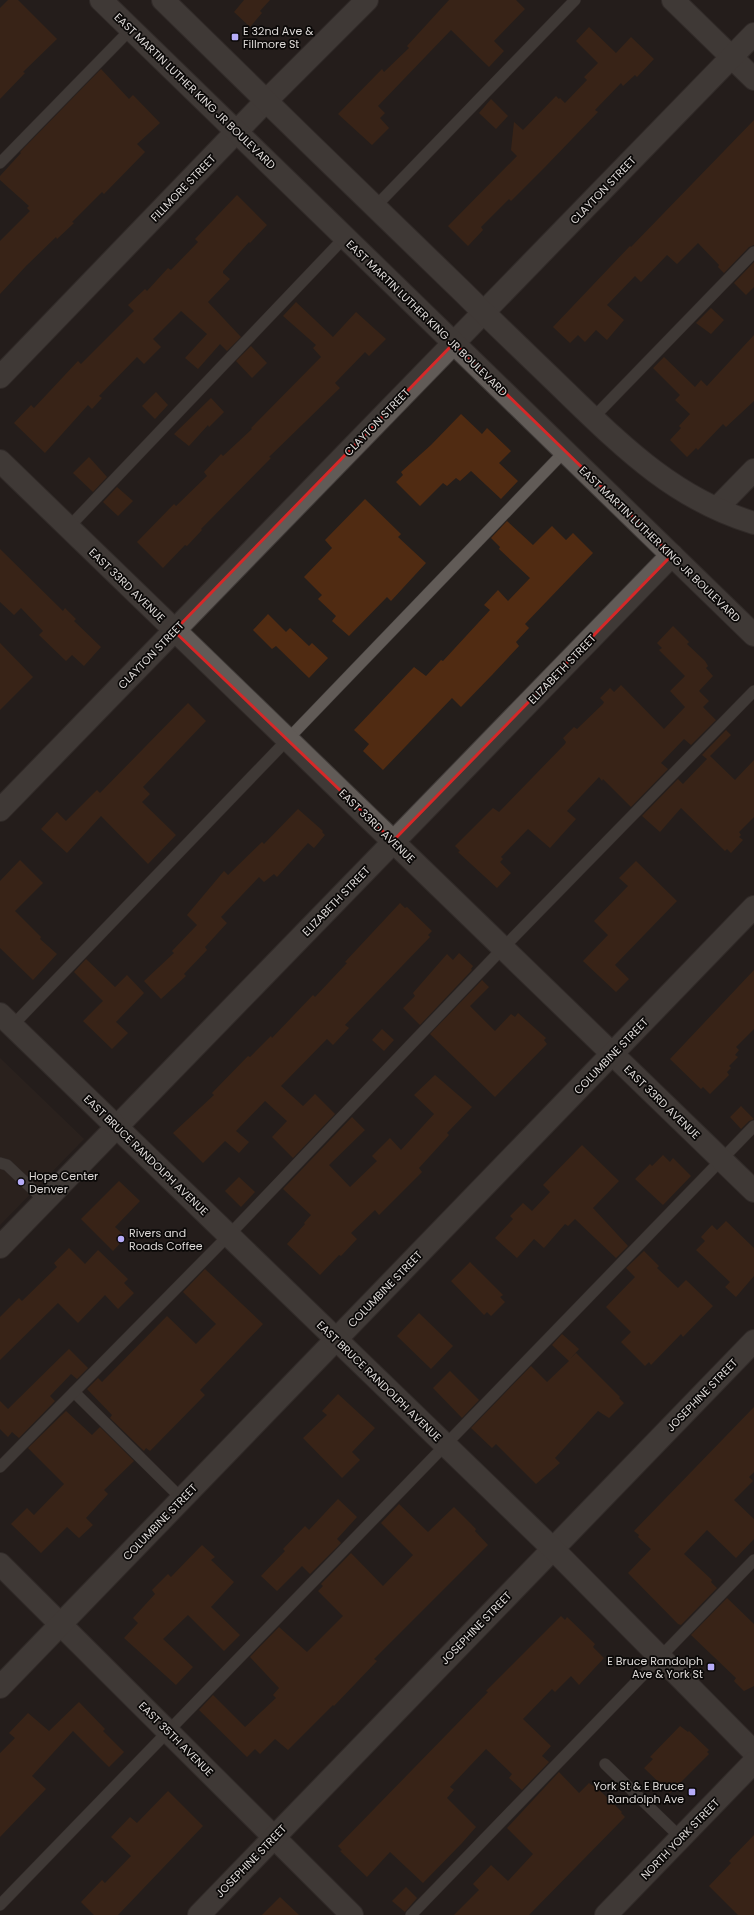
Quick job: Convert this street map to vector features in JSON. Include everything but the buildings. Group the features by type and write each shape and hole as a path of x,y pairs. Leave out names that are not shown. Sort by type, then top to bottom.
{"street":[{"name":"EAST MARTIN LUTHER KING JR BOULEVARD","path":"101,0 564,452 754,635"},
{"path":"163,0 484,313 593,418 644,464 673,484 717,508 754,523"},
{"name":"FILLMORE STREET","path":"0,377 266,101 367,0"},
{"path":"673,0 754,79"},
{"name":"CLAYTON STREET","path":"0,810 754,34"},
{"name":"EAST 33RD AVENUE","path":"0,461 754,1191"},
{"path":"717,508 754,470"},
{"name":"ELIZABETH STREET","path":"0,1248 672,555"},
{"name":"COLUMBINE STREET","path":"0,1687 754,907"},
{"name":"EAST BRUCE RANDOLPH AVENUE","path":"6,1020 553,1549 754,1752"},
{"name":"JOSEPHINE STREET","path":"199,1915 754,1341"},
{"name":"EAST 35TH AVENUE","path":"0,1564 62,1624 352,1915"},
{"name":"NORTH YORK STREET","path":"606,1915 754,1762"}],"lane":[{"path":"375,207 576,0"},
{"path":"0,163 131,29"},
{"path":"68,528 345,237"},
{"path":"593,418 754,252"},
{"path":"6,1020 288,739 564,452"},
{"path":"0,1467 229,1235 503,948 754,691"},
{"path":"0,1905 754,1126"},
{"path":"0,1163 7,1165 45,1201"},
{"path":"74,1392 182,1499"},
{"path":"411,1915 661,1658 754,1560"},
{"path":"605,1764 681,1838"}],"highlighted area":[{"path":"454,343 672,555 393,841 174,631"}],"shaded area":[{"name":"Hope Center Denver","path":"0,1058 84,1139 0,1225"}],"place":[{"name":"E 32nd Ave & Fillmore St","path":"235,37"},
{"name":"Hope Center Denver","path":"21,1182"},
{"name":"Rivers and Roads Coffee","path":"121,1239"},
{"name":"E Bruce Randolph Ave & York St","path":"711,1667"},
{"name":"York St & E Bruce Randolph Ave","path":"692,1792"}]}
